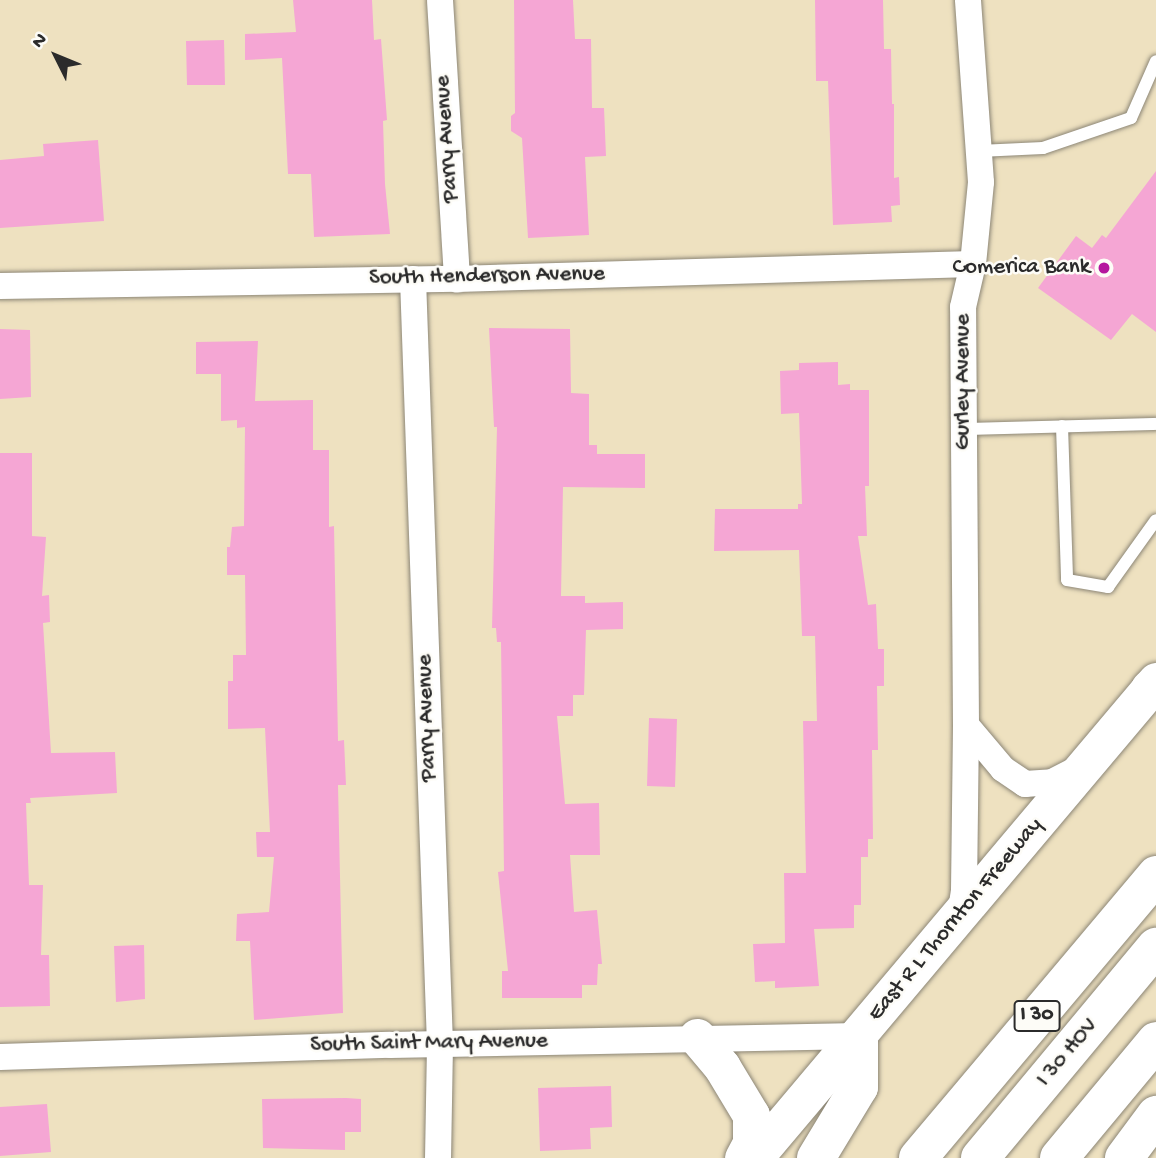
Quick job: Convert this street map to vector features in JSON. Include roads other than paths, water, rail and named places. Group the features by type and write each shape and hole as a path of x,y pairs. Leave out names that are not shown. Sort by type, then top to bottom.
{"highway":[{"name":"I 30","path":"918,1158 1156,874"},
{"name":"I 30 HOV","path":"980,1158 1156,947"},
{"name":"I 30 HOV","path":"1001,1158 1156,973"},
{"path":"816,1158 859,1087 859,1036"},
{"path":"1059,1158 1156,1041"},
{"path":"1124,1158 1156,1115"}],"main road":[{"name":"East R L Thornton Freeway","path":"754,1158 960,918 1154,685"},
{"path":"697,1037 722,1067 751,1115 751,1143 743,1158"}],"street":[{"name":"Parry Avenue","path":"440,0 457,279"},
{"name":"Gurley Avenue","path":"960,918 964,890 966,725 963,307 973,264 981,182 968,0"},
{"name":"South Henderson Avenue","path":"0,286 457,279 973,264"},
{"name":"Parry Avenue","path":"413,279 440,1045 438,1158"},
{"path":"966,725 1003,769 1025,785 1052,782 1083,767"},
{"name":"South Saint Mary Avenue","path":"0,1057 697,1037 859,1036"}],"lane":[{"path":"979,151 1043,148 1131,118 1156,61"},
{"path":"964,429 1156,424"},
{"path":"1062,426 1067,580 1108,587 1156,520"}],"place":[{"name":"Comerica Bank","path":"1104,268"}]}
